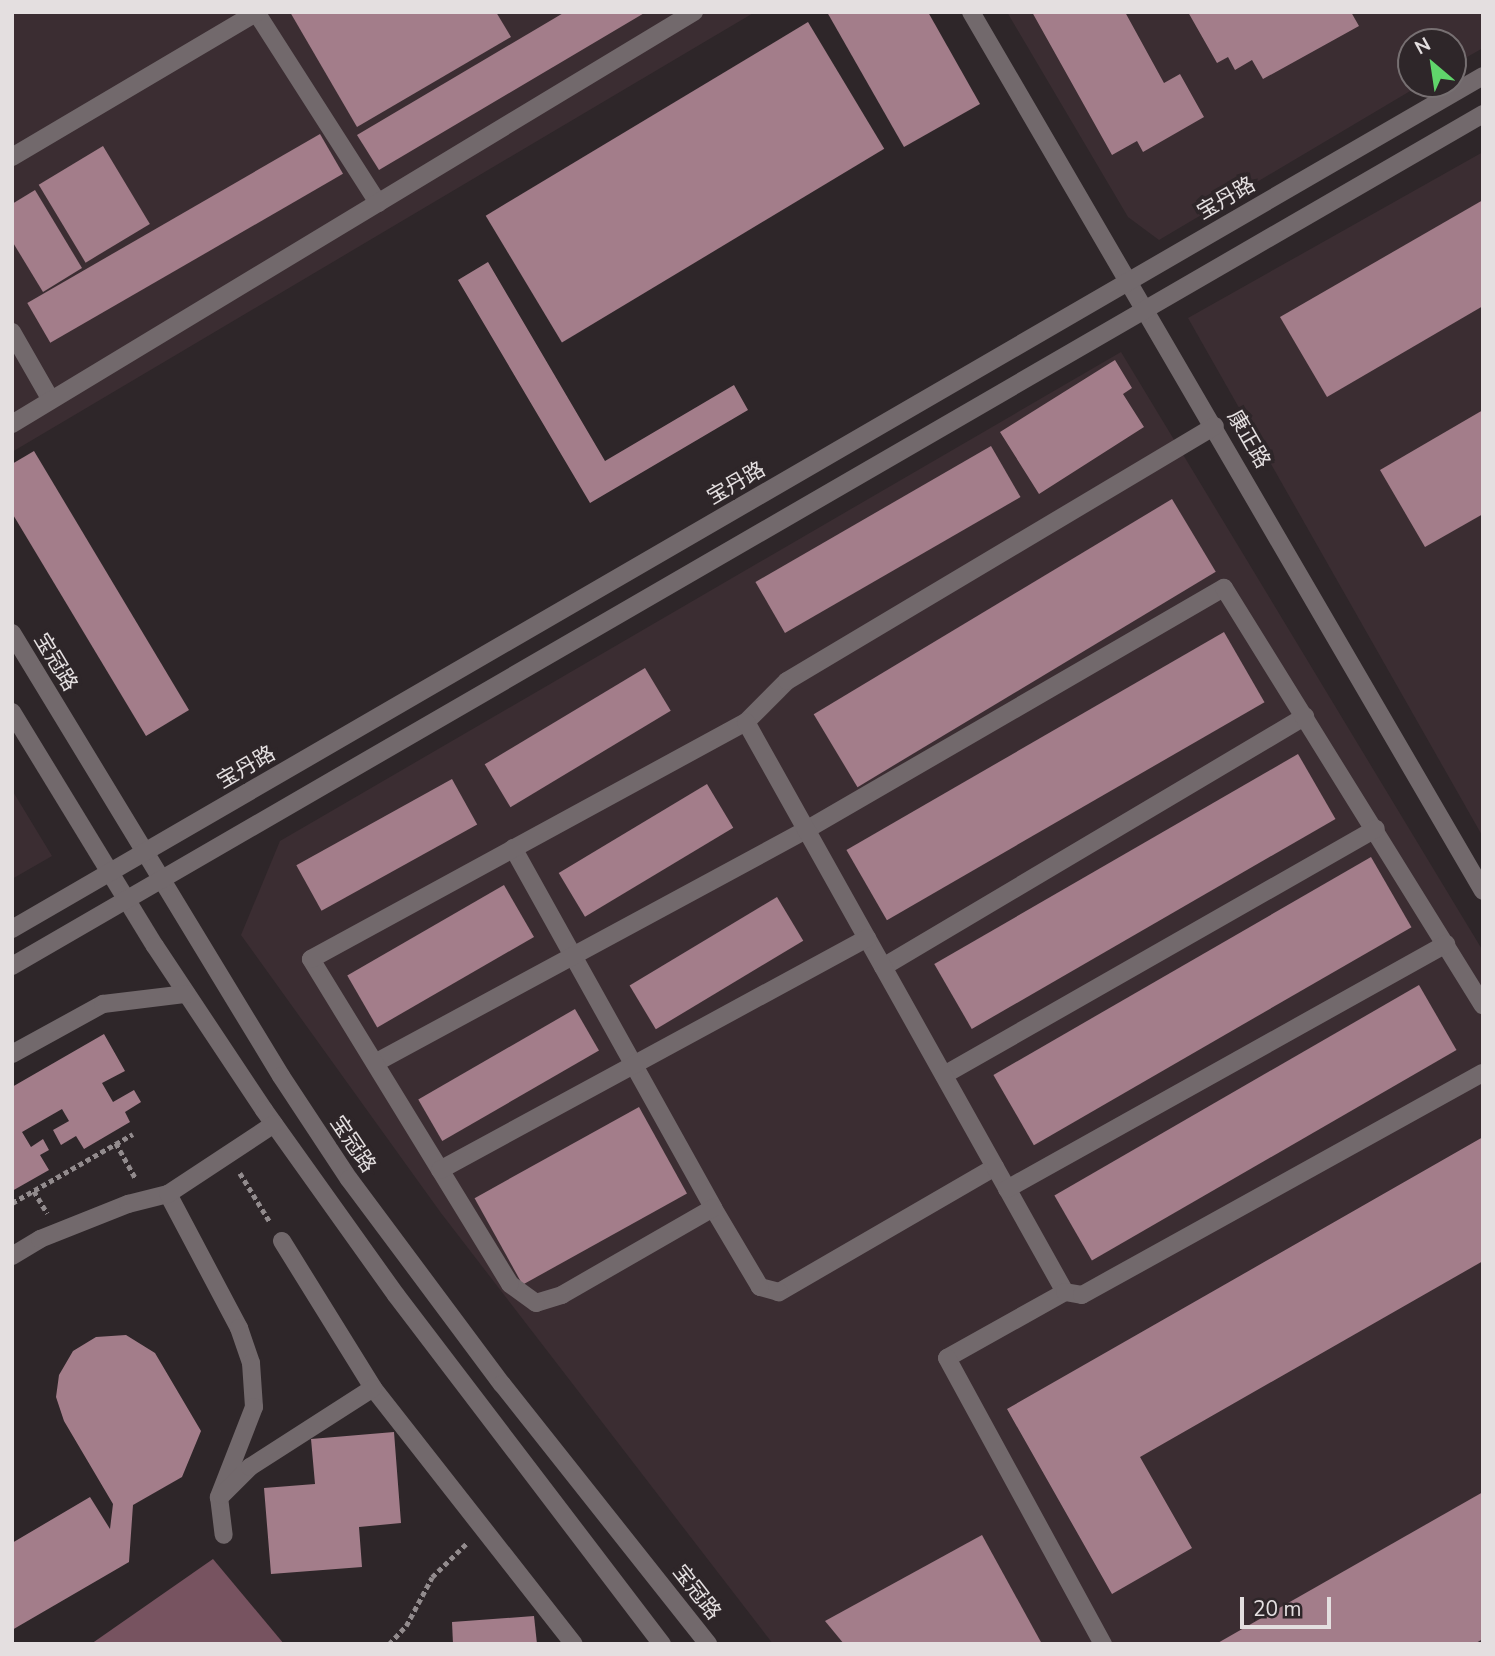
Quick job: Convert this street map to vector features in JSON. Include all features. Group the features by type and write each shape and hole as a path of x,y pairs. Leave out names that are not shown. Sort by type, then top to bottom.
{"street":[{"path":"12,157 256,12 378,203"},
{"path":"12,424 694,12"},
{"name":"康正路","path":"971,12 1215,426 1483,891"},
{"name":"宝丹路","path":"12,929 1483,76"},
{"path":"12,966 1483,114"},
{"path":"12,332 51,400"},
{"path":"713,1208 562,1295 536,1303 510,1284 311,959 746,722 787,681 1215,426"},
{"path":"375,1063 806,830 1224,588 1483,1005"},
{"name":"宝冠路","path":"12,633 349,1179 502,1384 708,1644"},
{"path":"12,712 187,994 274,1124 396,1295 662,1644"},
{"path":"883,967 1305,716"},
{"path":"746,722 1065,1292"},
{"path":"944,1076 1376,829"},
{"path":"513,848 713,1208 760,1287 779,1292 995,1167"},
{"path":"440,1170 867,938"},
{"path":"1007,1189 1446,944"},
{"path":"12,1054 103,1004 187,994"},
{"path":"1103,1644 947,1358 1065,1292 1082,1295 1483,1073"},
{"path":"12,1256 40,1239 168,1194 274,1124"},
{"path":"168,1194 239,1328 251,1363 254,1407 219,1497 224,1535"},
{"path":"282,1241 373,1388 574,1644"},
{"path":"219,1497 250,1467 373,1388"}],"path":[{"path":"12,1203 133,1134"},
{"path":"116,1143 148,1199"},
{"path":"229,1154 282,1241"},
{"path":"389,1644 405,1626 432,1577 483,1529"}],"shaded area":[{"path":"12,12 755,12 12,452"},
{"path":"1007,12 1483,12 1483,48 1467,57 1467,28 1397,28 1398,98 1159,240 1128,217"},
{"path":"1483,152 1483,837 1188,318"},
{"path":"1121,352 1483,951 1483,1644 773,1644 441,1213 241,935 280,841"},
{"path":"12,790 52,856 12,879"},
{"path":"213,1559 284,1644 91,1644"}],"building":[{"path":"290,12 496,12 511,37 357,127"},
{"path":"565,12 646,12 379,170 357,135"},
{"path":"827,12 928,12 980,104 904,147"},
{"path":"1032,12 1125,12 1164,83 1180,74 1204,117 1143,152 1137,141 1112,155"},
{"path":"1188,12 1351,12 1359,26 1263,79 1252,60 1235,70 1228,57 1217,63"},
{"path":"808,22 884,149 562,343 486,216"},
{"path":"320,134 343,174 50,343 27,303"},
{"path":"103,146 150,224 86,263 39,185"},
{"path":"35,190 82,268 43,292 12,241 12,204"},
{"path":"1483,200 1483,306 1327,397 1280,317"},
{"path":"488,262 605,461 734,385 748,410 590,503 458,280"},
{"path":"1115,360 1132,388 1123,394 1144,427 1039,494 1000,432"},
{"path":"1483,410 1483,514 1425,547 1380,470"},
{"path":"991,446 1020,497 785,633 755,582"},
{"path":"34,451 189,710 146,736 12,513 12,464"},
{"path":"1172,499 1216,572 857,787 814,714"},
{"path":"1224,632 1264,702 887,920 846,850"},
{"path":"645,668 671,711 510,807 485,764"},
{"path":"1298,754 1336,819 972,1029 934,964"},
{"path":"452,779 477,824 322,911 296,865"},
{"path":"707,784 733,828 585,917 559,873"},
{"path":"1371,857 1412,927 1034,1145 993,1075"},
{"path":"504,885 534,937 377,1027 347,976"},
{"path":"777,897 803,941 656,1029 630,986"},
{"path":"1419,985 1456,1050 1092,1260 1054,1196"},
{"path":"575,1009 599,1051 442,1141 418,1100"},
{"path":"104,1034 125,1071 102,1083 113,1102 134,1090 141,1102 125,1112 130,1122 84,1149 76,1136 61,1145 53,1130 69,1121 62,1109 22,1132 31,1147 43,1139 49,1150 40,1155 49,1170 12,1191 12,1087"},
{"path":"639,1107 687,1194 523,1285 475,1198"},
{"path":"1483,1137 1483,1261 1140,1457 1192,1548 1112,1594 1007,1409"},
{"path":"126,1335 155,1353 201,1431 182,1477 133,1505 129,1562 12,1630 12,1543 90,1497 110,1529 113,1504 64,1421 56,1397 59,1375 73,1351 96,1337"},
{"path":"394,1432 401,1523 359,1527 362,1567 271,1574 264,1488 315,1484 311,1439"},
{"path":"1483,1492 1483,1639 1474,1644 1216,1644"},
{"path":"982,1535 1042,1644 844,1644 825,1621"},
{"path":"534,1616 537,1644 453,1644 452,1622"}]}
